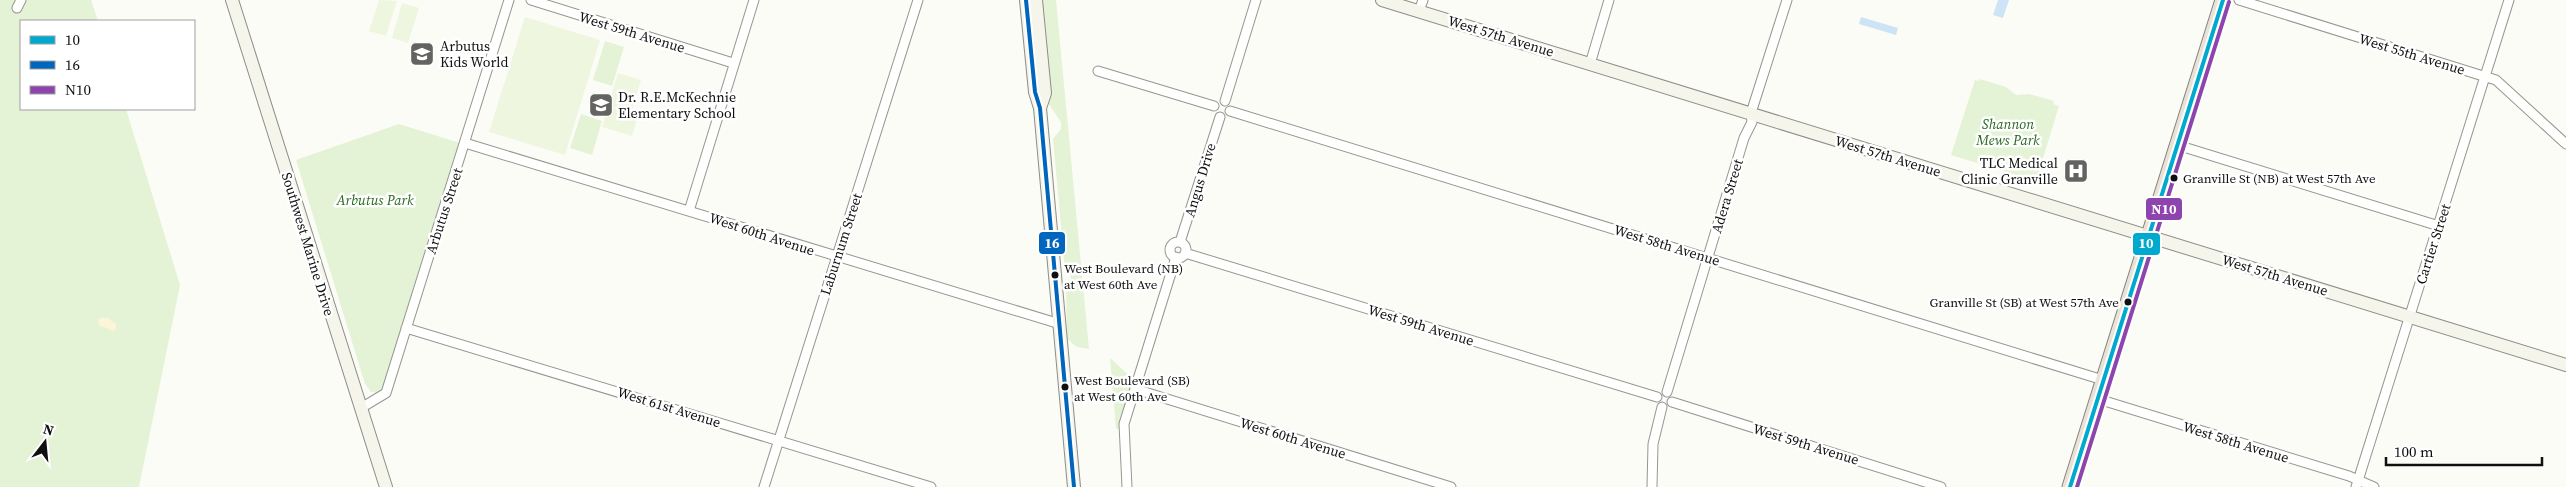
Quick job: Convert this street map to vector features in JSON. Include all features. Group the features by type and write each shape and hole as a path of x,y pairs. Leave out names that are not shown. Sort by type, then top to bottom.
{"highway":[{"path":"2070,487 2223,0"}],"street":[{"name":"Southwest Marine Drive","path":"232,0 386,487"},
{"name":"Arbutus Street","path":"361,408 386,393 509,0"},
{"name":"West 59th Avenue","path":"531,0 733,64"},
{"path":"689,211 754,0"},
{"name":"Laburnum Street","path":"764,487 918,0"},
{"path":"1026,0 1035,92 1040,108 1074,487"},
{"path":"1036,0 1044,93 1040,108"},
{"path":"1224,101 1256,0"},
{"name":"West 57th Avenue","path":"1382,0 1421,6 1590,64 2566,365"},
{"path":"1590,64 1608,0"},
{"name":"Adera Street","path":"1667,392 1744,138 1752,122 1751,113 1787,0"},
{"name":"West 55th Avenue","path":"2239,0 2498,81 2566,144"},
{"name":"Cartier Street","path":"2357,484 2509,0"},
{"path":"1098,71 1214,106"},
{"path":"1224,101 1229,105 1230,111 1226,116 1220,117 1214,113 1214,106 1218,102 1224,101"},
{"name":"West 58th Avenue","path":"1230,111 2104,380"},
{"name":"Angus Drive","path":"1180,242 1220,117"},
{"name":"West 60th Avenue","path":"465,143 837,258 1060,324"},
{"path":"2178,144 2439,226"},
{"path":"1180,242 1185,248 1185,253 1180,257 1176,257 1170,249 1173,244 1180,242"},
{"name":"West 59th Avenue","path":"1185,253 1657,397"},
{"path":"1127,487 1124,424 1176,257"},
{"name":"West 61st Avenue","path":"406,328 931,487"},
{"name":"West 60th Avenue","path":"1135,389 1452,487"},
{"path":"1667,392 1672,397 1672,402 1667,407 1662,407 1658,404 1657,397 1660,393 1667,392"},
{"name":"West 58th Avenue","path":"2098,399 2357,484 2374,487"},
{"name":"West 59th Avenue","path":"1672,402 1940,487"},
{"path":"1652,487 1653,444 1662,407"}],"green space":[{"path":"0,0 91,0 98,20 20,20 20,110 126,110 180,285 139,487 0,487"},
{"path":"379,0 397,1 386,36 369,31"},
{"path":"1039,0 1056,0 1089,349 1077,347 1067,339 1066,283 1071,282 1070,270 1065,270 1053,139 1061,129 1061,122 1048,103"},
{"path":"402,3 419,8 408,43 392,38"},
{"path":"525,17 600,40 565,155 489,132"},
{"path":"605,41 624,47 612,86 593,80"},
{"path":"618,73 641,80 631,113 608,106"},
{"name":"Shannon Mews Park","path":"1980,79 2006,87 2016,95 2029,94 2054,101 2053,104 2059,106 2036,181 1951,155 1975,80 1979,81"},
{"path":"608,107 638,116 632,136 602,127"},
{"path":"581,114 602,121 592,155 570,148"},
{"name":"Arbutus Park","path":"399,124 460,143 383,388 378,393 371,392 365,384 296,160"},
{"path":"1110,358 1133,379 1120,429 1116,429"}],"sand":[{"path":"100,318 108,318 116,324 116,329 113,331 99,325 98,321"}],"water":[{"path":"1998,0 2009,0 2003,18 1993,15"},
{"path":"1861,17 1898,28 1896,35 1859,24"}],"transit line":[{"name":"16","path":"1026,0 1035,92 1040,108 1074,487"},
{"name":"10","path":"2070,487 2223,0"},
{"name":"N10","path":"2077,487 2229,2"}],"place":[{"name":"Arbutus Kids World","path":"422,54"},
{"name":"Dr. R.E.McKechnie Elementary School","path":"601,105"},
{"name":"TLC Medical Clinic Granville","path":"2076,171"},
{"name":"Granville St (NB) at West 57th Ave","path":"2174,178"},
{"name":"West Boulevard (NB) at West 60th Ave","path":"1055,275"},
{"name":"Granville St (SB) at West 57th Ave","path":"2128,302"},
{"name":"West Boulevard (SB) at West 60th Ave","path":"1065,387"}]}
